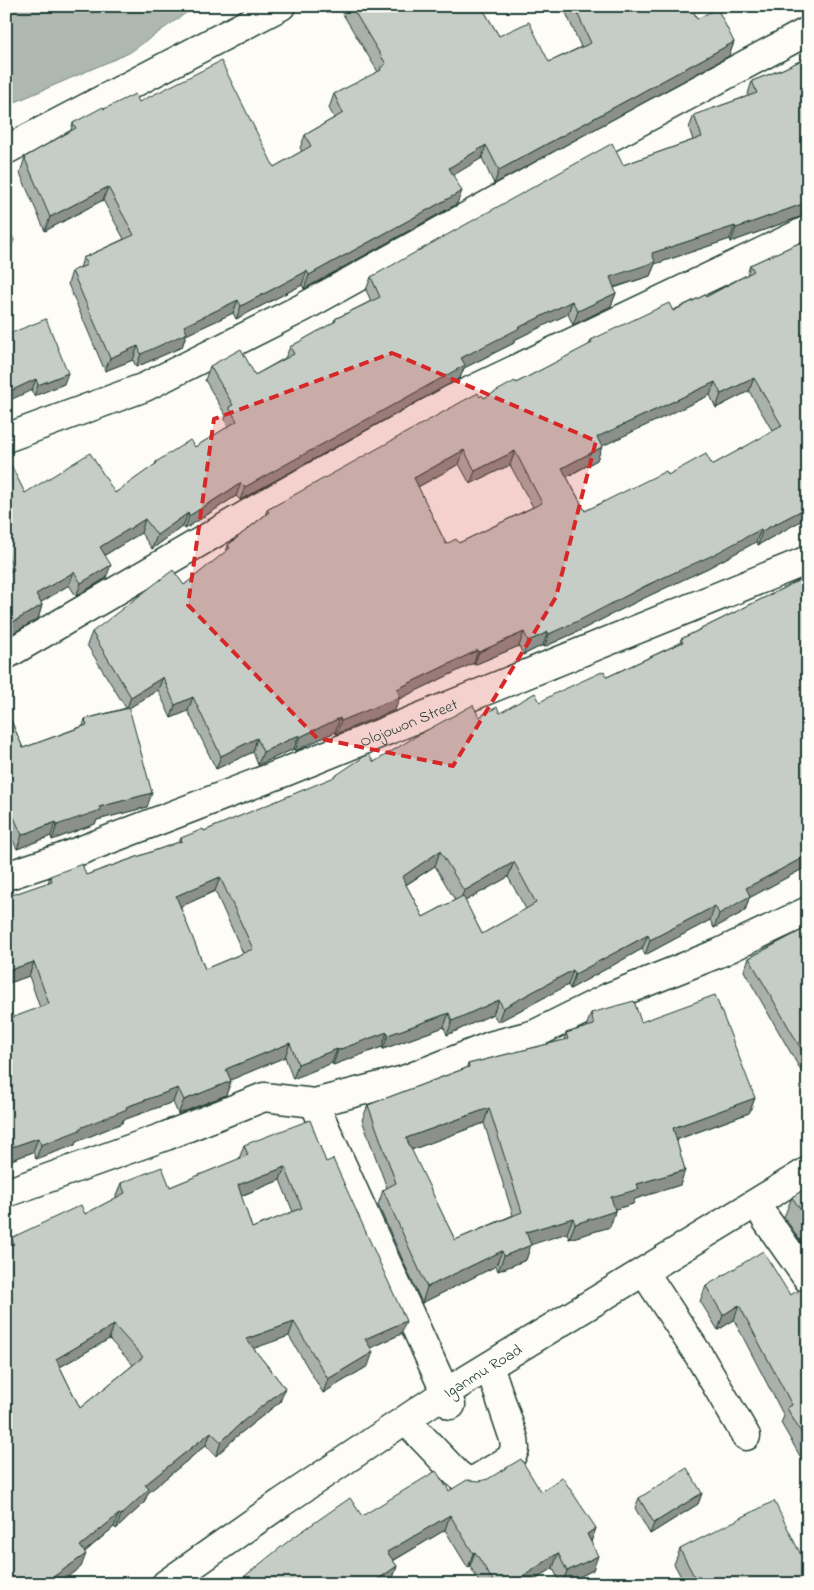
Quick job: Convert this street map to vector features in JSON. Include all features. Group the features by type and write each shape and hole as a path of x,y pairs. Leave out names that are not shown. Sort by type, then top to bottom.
{"street":[{"path":"6,150 281,6"},
{"path":"6,438 145,387 302,308 594,146 808,31"},
{"path":"6,655 277,497 451,400 808,230"},
{"name":"Olojowon Street","path":"6,876 61,858 284,772 808,560"},
{"path":"6,1194 166,1136 264,1097 314,1103 404,1080 492,1045 534,1034 609,997 719,953 808,911"},
{"path":"314,1103 448,1399"},
{"name":"Iganmu Road","path":"166,1584 280,1503 808,1171"},
{"name":"Iganmu Road","path":"194,1584 415,1430 448,1399 494,1380 749,1225 765,1218 808,1189"},
{"path":"765,1218 808,1279"},
{"path":"652,1284 698,1354 746,1436"},
{"path":"415,1430 456,1474 465,1480 475,1480 510,1459 515,1450 514,1439 494,1380"}],"highlighted area":[{"path":"392,353 596,441 556,597 453,766 317,738 188,605 214,419"}],"shaded area":[{"path":"6,6 196,6 129,53 6,106"}],"building":[{"path":"351,6 481,6 499,36 529,22 549,62 591,43 574,6 691,6 697,19 717,8 734,42 499,170 486,145 449,168 462,191 309,275 307,271 241,306 238,300 184,326 187,333 141,354 138,346 110,358 72,271 87,265 83,258 134,235 108,187 50,217 25,157 76,128 73,123 103,107 104,109 135,94 139,102 221,61 274,167 311,146 305,135 343,113 334,94 381,70 380,68 386,64"},
{"path":"808,57 808,202 736,228 735,226 652,253 655,262 610,277 616,293 578,311 572,301 461,358 465,365 245,487 241,483 189,516 188,513 157,535 145,519 100,547 111,565 81,583 74,572 36,594 42,605 6,626 6,573 14,570 6,551 6,460 8,459 25,493 90,453 115,493 156,462 190,440 195,447 237,421 229,407 233,405 210,366 241,349 255,375 294,354 290,347 336,321 335,319 380,297 371,277 612,143 623,165 702,137 694,115 757,93 752,81"},
{"path":"6,221 14,240 6,245"},
{"path":"808,239 808,507 549,634 548,632 528,641 524,632 479,652 478,650 397,689 400,697 341,721 340,718 263,752 257,738 221,756 193,697 175,705 163,677 131,697 92,632 173,570 184,585 230,548 228,545 269,512 267,510 478,393 480,397 482,395 484,398 515,381 516,383 592,343 591,340 669,303 673,311 705,295 706,297 754,271 750,265","holes":["754,378 782,426 712,465 706,454 668,475 666,471 585,511 562,468 602,447 597,437 715,382 721,394","464,450 475,471 515,451 542,503 459,543 456,539 446,544 414,478"]},
{"path":"46,319 68,373 38,385 36,379 6,393 6,335"},
{"path":"808,576 808,855 746,888 750,896 719,914 715,906 650,940 648,935 575,974 573,970 503,1008 499,1000 452,1021 449,1013 388,1035 387,1032 298,1064 290,1043 226,1069 231,1081 184,1100 178,1088 126,1107 127,1109 41,1145 38,1138 6,1149 6,1054 8,1054 6,1050 6,1020 49,1004 34,962 6,971 6,897 52,881 50,876 82,864 86,875 182,841 181,838 203,829 204,831 332,778 368,754 374,762 473,705 479,717 497,707 500,713 535,693 540,702 604,671 607,677 683,642 681,639","holes":["440,851 464,891 514,862 536,903 482,934 463,896 423,917 402,877","220,877 253,949 205,969 176,896"]},
{"path":"129,708 152,793 99,807 101,810 57,825 56,822 22,835 11,811 6,813 6,709 23,748 87,725 85,719"},
{"path":"808,927 808,1061 749,958"},
{"path":"715,995 755,1098 673,1128 685,1170 637,1184 639,1189 611,1197 615,1211 575,1224 573,1218 526,1232 531,1245 504,1256 502,1251 427,1287 383,1190 396,1183 368,1105 469,1067 468,1064 568,1039 566,1033 594,1025 591,1013 634,1001 641,1022","holes":["489,1108 522,1212 455,1240 406,1138"]},
{"path":"310,1120 326,1162 333,1159 406,1321 365,1339 373,1352 328,1379 294,1322 246,1339 285,1388 242,1422 221,1442 211,1432 145,1485 149,1489 121,1515 119,1514 80,1546 86,1554 43,1584 6,1584 6,1248 14,1244 11,1238 81,1205 85,1214 125,1193 121,1183 162,1167 170,1187 248,1155 244,1145","holes":["285,1167 302,1208 252,1228 238,1185","114,1325 143,1357 80,1408 56,1359"]},
{"path":"808,1187 808,1221 792,1197"},
{"path":"763,1251 790,1295 804,1288 808,1294 808,1445 787,1408 792,1405 739,1305 723,1315 706,1286"},
{"path":"521,1459 541,1492 562,1477 596,1528 587,1534 598,1556 567,1571 558,1553 512,1584 495,1584 450,1515 387,1552 397,1566 371,1584 235,1584 291,1539 350,1498 362,1516 436,1471 449,1491 467,1480 480,1481 488,1479"},
{"path":"687,1468 702,1493 654,1523 639,1498"},
{"path":"774,1501 808,1569 808,1584 698,1584 680,1549"}]}
